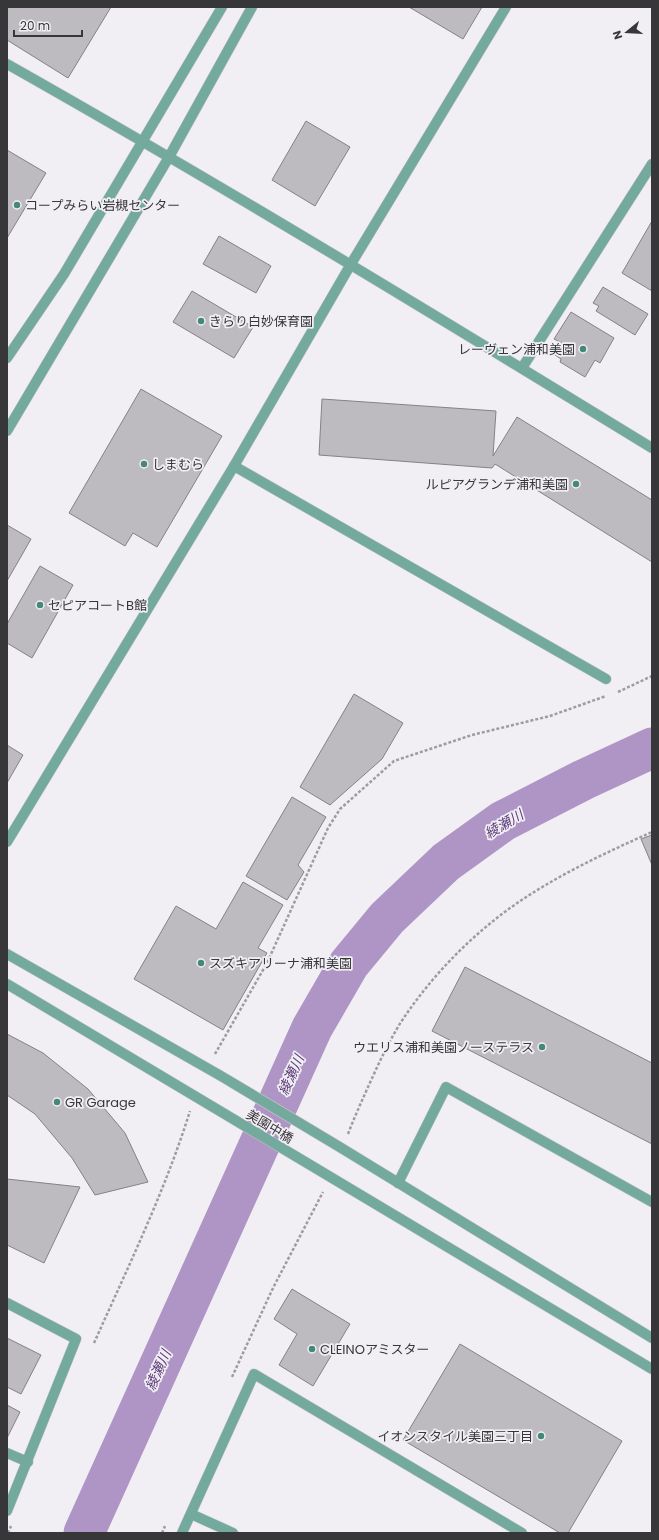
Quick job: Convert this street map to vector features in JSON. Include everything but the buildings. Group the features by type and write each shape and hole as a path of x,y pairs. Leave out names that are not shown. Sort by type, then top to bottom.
{"street":[{"path":"7,358 64,274 222,7"},
{"path":"7,431 170,157 252,7"},
{"path":"7,842 234,466 351,264 506,7"},
{"path":"7,64 143,141 351,264 652,448"},
{"path":"522,368 652,164"},
{"path":"234,466 606,680"},
{"name":"美園中橋","path":"7,954 221,1076 652,1338"},
{"name":"美園中橋","path":"7,984 652,1369"},
{"path":"398,1183 446,1087 652,1202"},
{"path":"7,1303 76,1339 28,1462 7,1511"},
{"path":"182,1533 254,1374 522,1533"},
{"path":"7,1453 28,1462"},
{"path":"191,1514 233,1533"}],"path":[{"path":"616,693 652,676"},
{"path":"214,1055 267,963 328,828 340,809 394,761 472,735 550,716 609,695"},
{"path":"348,1135 381,1059 400,1024 417,1000 444,967 477,934 538,889 583,864 652,832"},
{"path":"92,1346 162,1188 192,1104"},
{"path":"231,1380 273,1288 324,1190"},
{"path":"8,1533 15,1519"},
{"path":"162,1533 165,1526"}],"waterway":[{"name":"綾瀬川","path":"84,1533 312,1028 349,964 387,918 446,862 503,821 583,780 652,748"}],"place":[{"name":"コープみらい岩槻センター","path":"17,205"},
{"name":"きらり白妙保育園","path":"201,321"},
{"name":"レーヴェン浦和美園","path":"583,349"},
{"name":"しまむら","path":"144,464"},
{"name":"ルピアグランデ浦和美園","path":"576,484"},
{"name":"セピアコートB館","path":"40,605"},
{"name":"スズキアリーナ浦和美園","path":"201,963"},
{"name":"ウエリス浦和美園ノーステラス","path":"542,1047"},
{"name":"GR Garage","path":"57,1102"},
{"name":"CLEINOアミスター","path":"312,1349"},
{"name":"イオンスタイル美園三丁目","path":"541,1436"}]}
